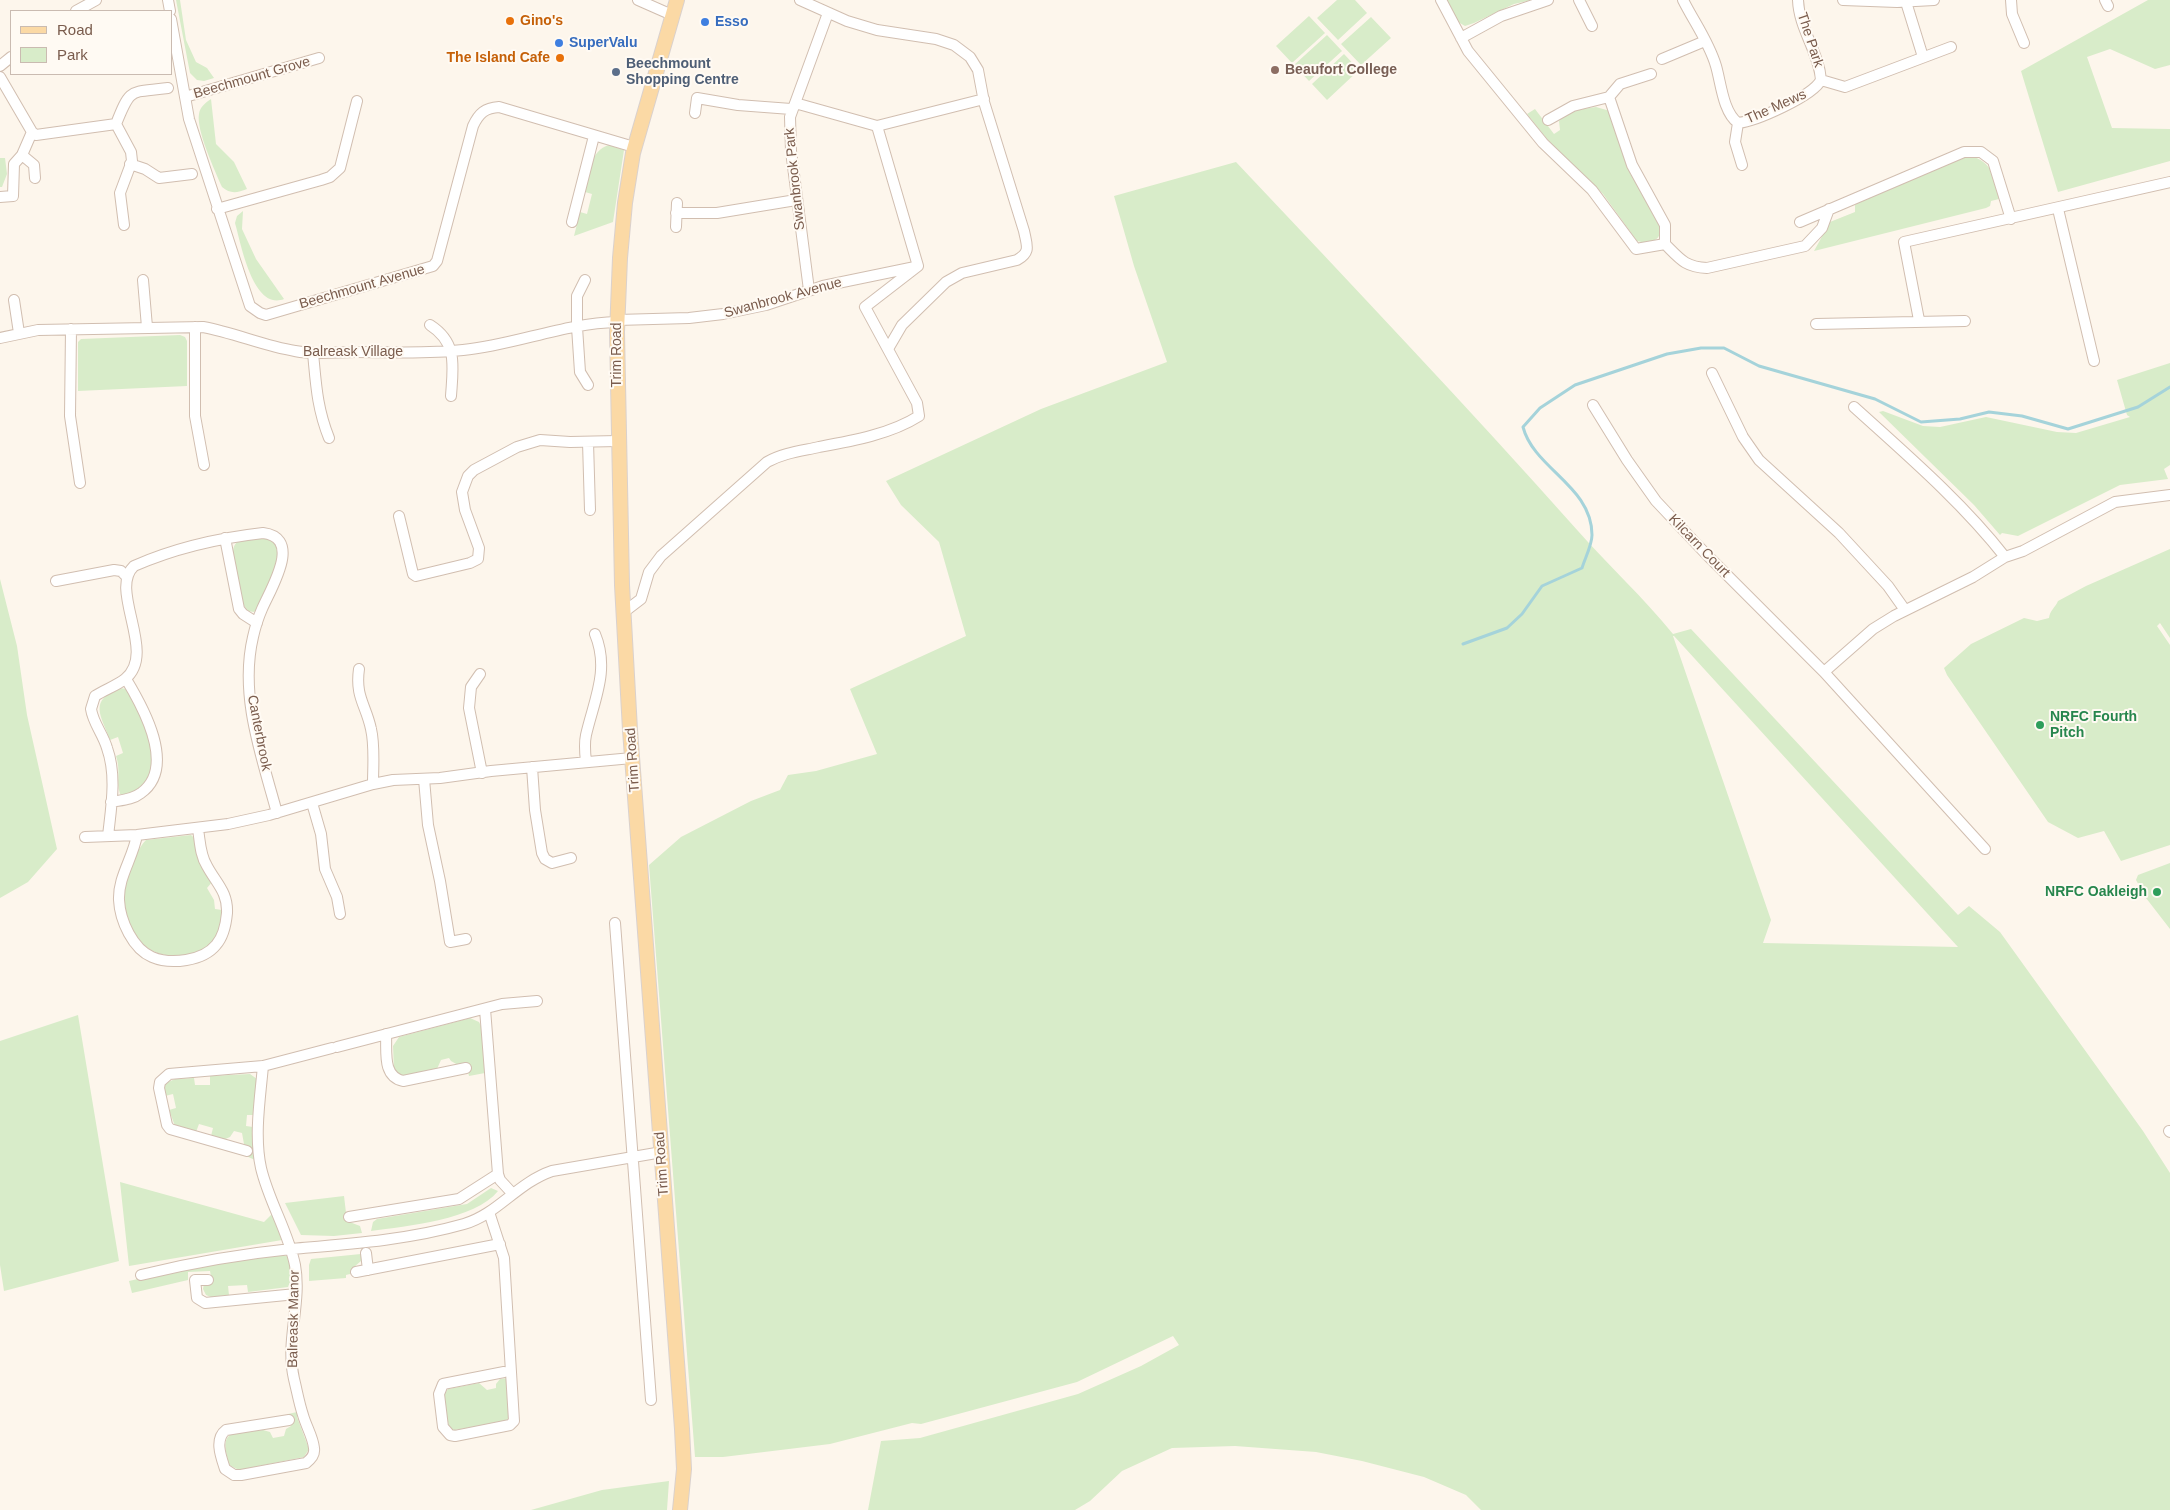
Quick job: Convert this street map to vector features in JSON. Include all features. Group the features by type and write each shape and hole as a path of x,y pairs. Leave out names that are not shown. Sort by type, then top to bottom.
{"main road":[{"name":"Trim Road","path":"677,0 634,148 625,203 617,321 618,441 624,612 632,758 682,1429 684,1469 680,1510"}],"street":[{"path":"78,10 96,0"},
{"path":"638,0 672,15"},
{"path":"800,0 828,13 877,30 936,39 954,45 970,57 978,70 984,99 1024,231 1028,248 1024,256 1017,260 962,273 946,282 902,325 888,350"},
{"path":"1441,0 1468,50 1543,143 1592,190 1636,249 1665,244"},
{"path":"1461,38 1501,16 1548,0"},
{"path":"1579,0 1592,26"},
{"path":"1683,0 1715,63 1729,113 1738,123 1735,142 1742,165"},
{"name":"The Park","path":"1798,0 1803,28 1820,71 1821,80"},
{"path":"1843,0 1934,0"},
{"path":"2012,0 2012,14 2024,43"},
{"path":"1909,1 1923,57"},
{"name":"Swanbrook Park","path":"809,290 796,200 790,133 793,106 828,13"},
{"name":"Beechmount Avenue","path":"172,26 179,73 194,138 250,306 260,314 266,314 433,266 439,253 473,126 476,118 486,109 499,107 634,148"},
{"path":"1662,59 1705,41"},
{"name":"The Mews","path":"1738,123 1760,117 1803,97 1818,87 1821,80 1845,87 1951,47"},
{"path":"0,66 10,58"},
{"name":"Beechmount Grove","path":"185,97 319,58"},
{"path":"1548,120 1573,106 1608,97 1620,84 1651,74"},
{"path":"0,77 32,132 41,135 116,124"},
{"path":"124,225 120,193 130,164 131,152 116,124 125,100 132,92 168,88"},
{"path":"1608,97 1632,165 1665,225 1665,244 1685,264 1707,268 1805,246 1822,228 1829,209"},
{"path":"695,113 697,98 738,105 793,106 877,126 984,99"},
{"path":"217,209 321,180 336,172 340,168 356,102"},
{"path":"624,612 641,600 649,572 661,556 766,462 778,456 855,440 907,424 919,416 917,403 865,307 918,266 877,126"},
{"path":"0,197 13,196 12,171 14,164 22,155 32,132"},
{"path":"572,222 594,136"},
{"path":"1800,222 1964,152 1981,152 1993,161 2011,219"},
{"path":"22,155 34,165 35,178"},
{"path":"130,164 145,169 159,178 192,174"},
{"path":"1918,320 1904,242 2058,209 2170,182"},
{"path":"676,227 677,208 717,213 796,200"},
{"path":"2058,209 2094,361"},
{"name":"Swanbrook Avenue","path":"617,321 689,318 723,314 766,305 809,290 918,266"},
{"path":"143,280 147,327"},
{"path":"585,280 577,296 576,327 580,372 588,385"},
{"path":"14,300 20,333"},
{"path":"1816,324 1918,320 1965,321"},
{"name":"Balreask Village","path":"0,338 38,330 195,327 225,331 295,351 313,353 451,351 504,344 598,322 617,321"},
{"path":"430,325 442,333 451,351 453,376 451,396"},
{"path":"195,327 195,416 204,465"},
{"path":"71,329 70,416 80,482"},
{"path":"313,353 317,400 329,438"},
{"path":"1712,373 1743,437 1759,460 1839,533 1888,586 1905,610"},
{"name":"Kilcarn Court","path":"1593,405 1656,501 1824,672 1985,849"},
{"path":"1854,407 1934,480 2005,557"},
{"path":"399,516 412,571 416,576 470,563 478,559 479,548 465,510 462,492 468,476 474,470 517,447 540,440 618,441"},
{"path":"588,442 590,510"},
{"path":"1824,672 1873,629 1905,610 1974,577 2005,557 2024,551 2115,502 2170,495"},
{"name":"Canterbrook","path":"126,576 134,566 150,559 179,549 225,538 264,533 276,536 282,544 283,557 280,568 257,623 250,652 251,704 256,733 277,812"},
{"path":"225,538 239,609 257,623"},
{"path":"56,582 114,570 121,571 126,576 134,624 135,662 126,679 95,696 91,709 107,747 112,765 108,836"},
{"path":"586,762 586,735 597,697 601,670 601,648 596,634"},
{"path":"359,669 357,682 360,698 371,726 373,738 373,784"},
{"path":"480,674 471,686 469,708 482,772"},
{"path":"111,802 129,799 140,794 148,787 156,766 156,754 151,728 137,697 126,679"},
{"path":"85,837 137,835 198,829 277,812 393,780 424,779 632,758"},
{"path":"532,767 535,810 542,853 545,859 552,863 571,858"},
{"path":"424,779 428,825 450,942 466,939"},
{"path":"312,803 321,834 325,869 337,897 340,914"},
{"path":"137,835 119,890 122,915 135,943 143,952 153,957 178,961 191,959 215,947 225,929 226,899 219,882 206,866 198,829"},
{"path":"615,923 651,1400"},
{"path":"247,1151 170,1129 167,1125 161,1097 160,1082 168,1074 263,1066 502,1004 537,1001"},
{"path":"484,1009 498,1174 500,1180 512,1193"},
{"path":"386,1034 389,1072 396,1080 403,1081 466,1068"},
{"name":"Balreask Manor","path":"263,1066 259,1119 261,1168 291,1249 295,1266 296,1294 292,1333 292,1372 303,1416 314,1447 314,1454 306,1463 241,1475 234,1474 225,1469 219,1439 222,1433 226,1430 290,1420"},
{"name":"Balreask Manor","path":"291,1249 337,1246 404,1236 464,1224 489,1212 512,1193 539,1175 552,1171 662,1152"},
{"path":"349,1217 459,1199 498,1174"},
{"path":"489,1212 504,1258 514,1421 510,1426 455,1436 446,1432 443,1427 439,1394 443,1384 504,1372"},
{"path":"356,1272 500,1244"},
{"path":"141,1275 190,1264 291,1249"},
{"path":"366,1253 368,1270"},
{"path":"208,1280 195,1280 197,1298 206,1304 296,1294"}],"green space":[{"path":"176,0 180,0 186,40 196,62 207,68 214,78 204,81 197,80 190,73"},
{"path":"1337,0 1355,0 1367,13 1338,40 1317,18"},
{"path":"1446,0 1532,0 1514,4 1465,26 1458,22"},
{"path":"2148,0 2170,0 2170,65 2155,69 2110,49 2087,57 2112,128 2170,129 2170,161 2058,192 2021,71"},
{"path":"1309,16 1325,33 1292,63 1276,46"},
{"path":"1371,17 1391,38 1361,65 1341,44"},
{"path":"1327,35 1342,51 1309,81 1294,65"},
{"path":"1344,54 1359,70 1327,100 1312,84"},
{"path":"211,99 216,144 234,162 247,189 234,192 222,187 211,161 200,130 199,114 200,109"},
{"path":"1596,107 1610,111 1630,173 1661,222 1661,233 1659,237 1652,241 1637,241 1603,194 1547,139 1527,114 1535,109 1554,134 1560,130 1559,121 1567,114"},
{"path":"609,145 624,150 613,222 574,236 580,212 587,214 592,194 585,192 591,164 598,152"},
{"path":"1974,157 1986,164 1994,179 1999,199 1991,201 1990,206 1814,251 1830,222 1855,212 1855,205 1858,203 1963,158"},
{"path":"0,158 5,158 7,174 2,187 0,187"},
{"path":"1236,162 1451,391 1673,634 1691,629 1958,915 1969,906 2000,932 2143,1131 2170,1173 2170,1510 1481,1510 1466,1495 1424,1477 1362,1461 1316,1452 1235,1446 1172,1448 1122,1471 1090,1501 1075,1510 868,1510 881,1441 920,1438 1078,1394 1141,1366 1179,1345 1173,1336 1077,1382 921,1424 912,1423 830,1444 723,1457 695,1457 649,865 681,837 751,801 780,790 788,775 816,771 877,754 850,689 966,636 939,542 901,505 886,481 1041,409 1167,362 1134,266 1114,196","holes":["1674,636 1958,947 1763,943 1771,920"]},
{"path":"243,211 242,229 256,259 284,299 273,300 264,295 256,286 245,259 235,223 237,216"},
{"path":"180,335 185,337 187,341 187,386 78,391 78,342 81,339"},
{"path":"2170,363 2170,465 2164,469 2168,479 2120,485 2018,536 2002,533 2000,535 1974,505 1879,412 1883,411 1923,426 1940,427 1986,417 2057,432 2076,433 2130,417 2127,415 2117,380"},
{"path":"252,538 271,538 279,546 274,572 258,608 254,612 248,611 242,603 233,552 235,545 239,541"},
{"path":"2170,549 2170,638 2160,623 2157,626 2170,645 2170,845 2121,861 2104,831 2078,838 2048,822 1944,668 1971,644 2024,618 2037,621 2049,618 2058,601 2086,586"},
{"path":"0,579 17,646 27,715 57,849 28,882 0,898"},
{"path":"120,688 127,689 139,712 152,751 152,764 148,776 141,787 129,794 120,794 116,756 123,753 118,737 110,740 100,709 100,704 104,698"},
{"path":"191,835 196,843 203,869 213,881 207,888 214,900 215,909 222,910 220,930 213,942 197,952 178,956 161,954 148,948 137,938 129,925 125,909 128,874 138,851 146,840"},
{"name":"NRFC Oakleigh","path":"2170,863 2170,929 2146,898 2136,880 2138,875"},
{"path":"78,1015 119,1261 4,1291 0,1265 0,1041"},
{"path":"470,1018 479,1022 481,1026 485,1073 469,1076 466,1063 458,1065 449,1058 441,1060 437,1069 404,1076 394,1070 393,1046 399,1037"},
{"path":"250,1074 257,1079 254,1115 247,1115 246,1126 253,1127 255,1160 246,1156 249,1147 244,1144 242,1133 234,1131 230,1137 223,1140 211,1136 213,1128 199,1124 196,1132 175,1126 169,1110 176,1108 173,1094 165,1096 164,1084 175,1079 194,1078 195,1085 210,1085 210,1076"},
{"path":"120,1182 264,1222 272,1214 282,1240 129,1266"},
{"path":"491,1188 498,1191 474,1209 421,1224 371,1231 373,1222 377,1219 467,1204"},
{"path":"344,1196 347,1221 360,1226 362,1233 334,1236 301,1235 285,1203"},
{"path":"361,1254 361,1261 354,1267 354,1273 346,1275 346,1278 309,1281 311,1259"},
{"path":"276,1255 288,1256 292,1279 288,1287 248,1292 247,1285 228,1286 229,1295 211,1297 206,1295 203,1289 204,1283 212,1282 210,1271 188,1272 188,1280 132,1293 129,1281 191,1267"},
{"path":"508,1378 510,1416 505,1422 454,1430 449,1427 443,1396 448,1389 479,1383 487,1390 496,1388 496,1384 500,1379"},
{"path":"297,1412 297,1417 309,1449 304,1457 239,1470 229,1465 225,1444 231,1434 263,1430 270,1432 273,1438 284,1436 286,1429 291,1426 289,1416 286,1416"},
{"path":"669,1481 667,1510 531,1510 602,1490"}],"waterway":[{"path":"1463,644 1507,628 1522,614 1542,586 1582,568 1592,539 1589,518 1583,503 1573,490 1538,455 1529,442 1523,427 1540,408 1575,385 1667,354 1701,348 1724,348 1759,366 1875,399 1921,422 1960,419 1989,412 2022,416 2068,429 2138,407 2170,387"}],"place":[{"name":"Gino's","path":"510,21"},
{"name":"Esso","path":"705,22"},
{"name":"SuperValu","path":"559,43"},
{"name":"The Island Cafe","path":"560,58"},
{"name":"Beaufort College","path":"1275,70"},
{"name":"Beechmount Shopping Centre","path":"616,72"},
{"name":"NRFC Fourth Pitch","path":"2040,725"},
{"name":"NRFC Oakleigh","path":"2157,892"}]}
